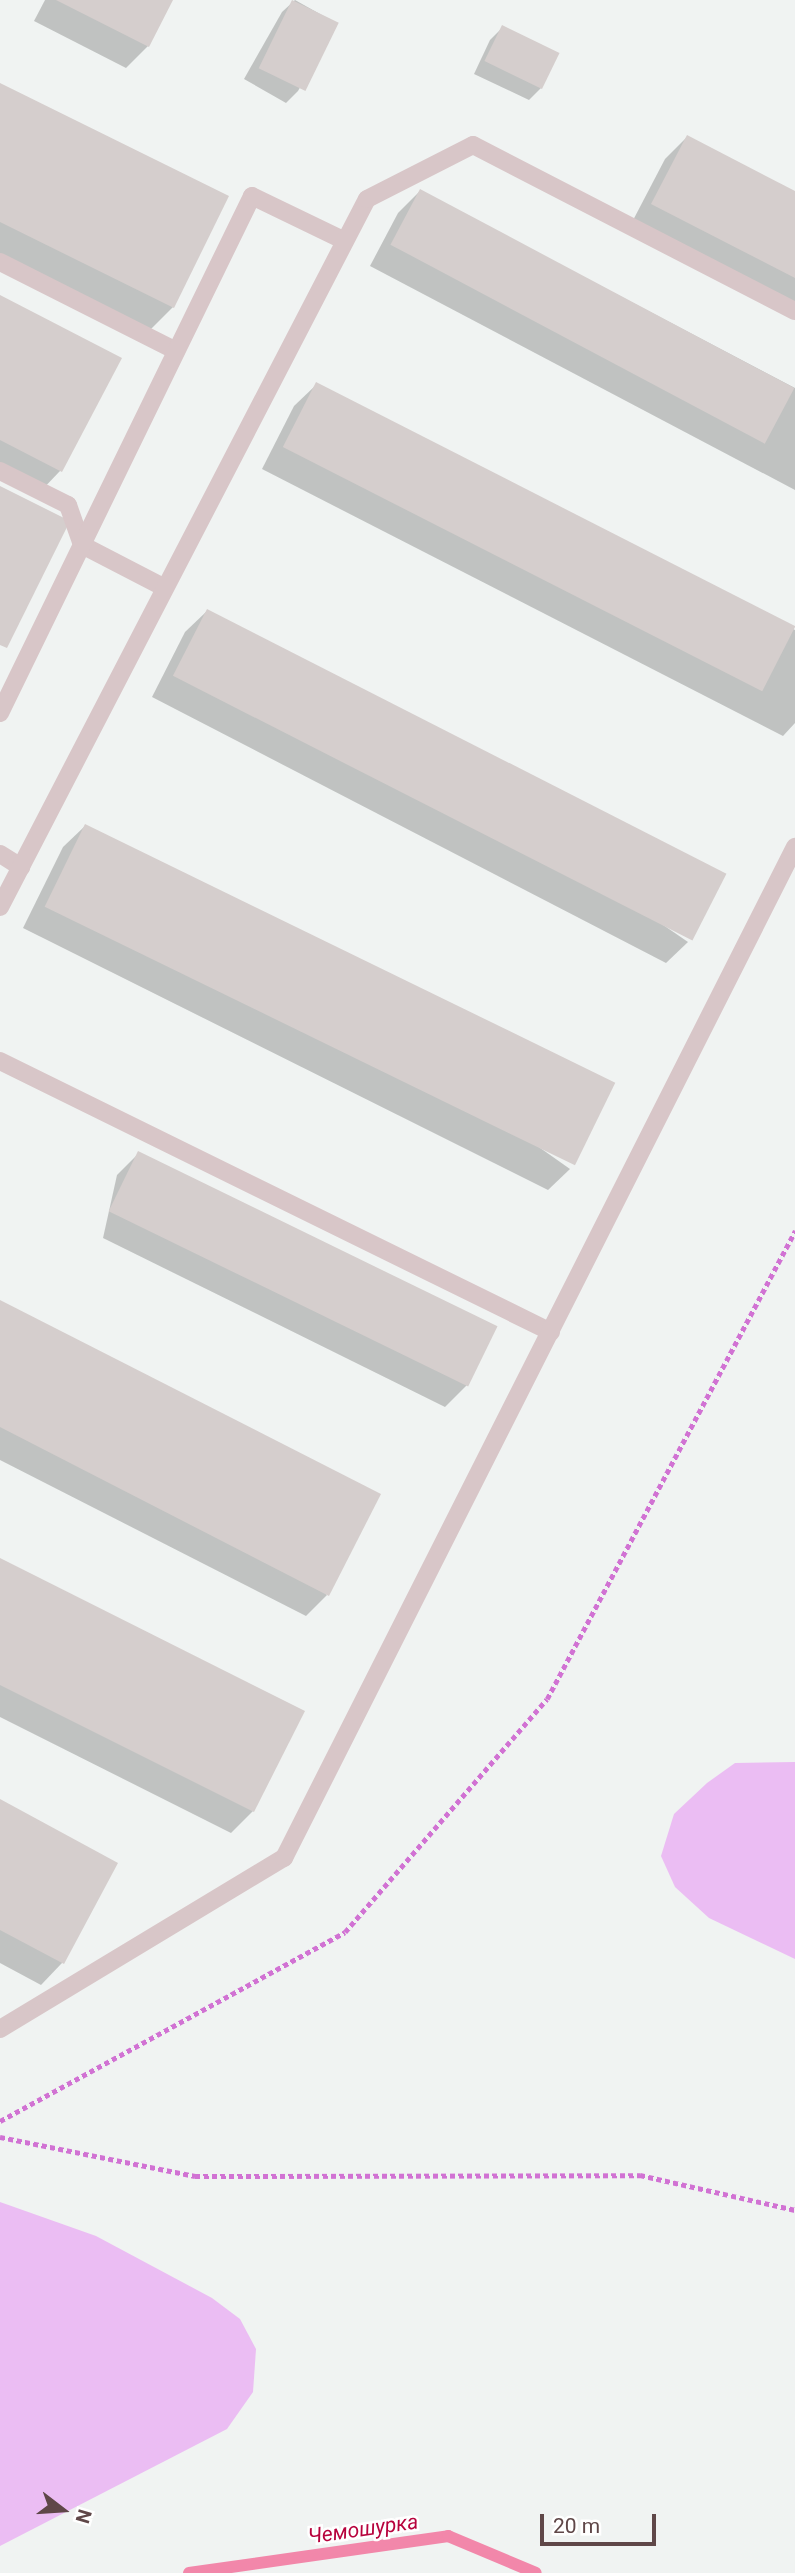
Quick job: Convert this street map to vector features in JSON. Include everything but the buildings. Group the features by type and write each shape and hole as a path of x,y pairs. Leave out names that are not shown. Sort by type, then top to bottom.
{"lane":[{"path":"0,907 367,199 473,145 795,311"},
{"path":"0,713 252,196 345,241"},
{"path":"0,262 176,351"},
{"path":"0,471 68,505 82,545 166,588"},
{"path":"0,2029 284,1858 795,847"},
{"path":"0,854 20,867"},
{"path":"0,1061 551,1332"}],"path":[{"path":"0,2122 345,1932 547,1699 795,1231"},
{"path":"0,2137 195,2176 640,2175 795,2210"}],"shaded area":[{"path":"795,1762 795,1959 709,1918 675,1887 661,1856 674,1814 707,1783 735,1763"},
{"path":"0,2202 96,2236 212,2298 240,2319 256,2349 253,2392 227,2429 0,2546"}],"waterway":[{"name":"Чемошурка","path":"189,2573 448,2536 536,2573"}]}
